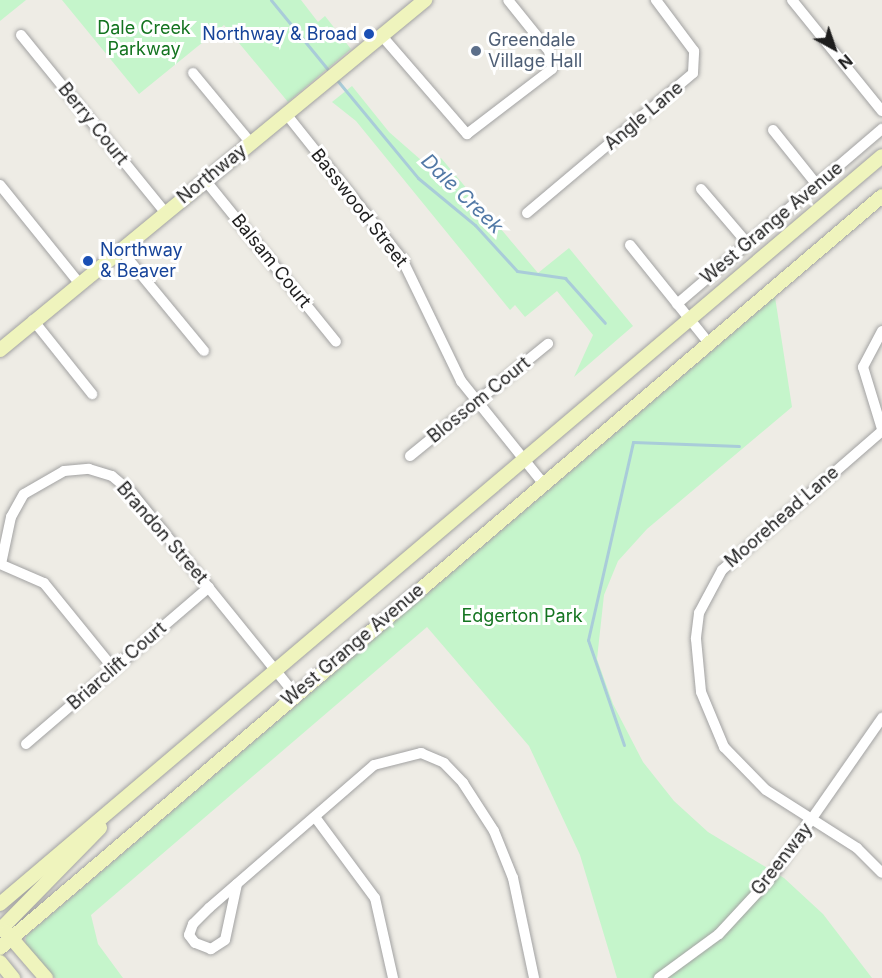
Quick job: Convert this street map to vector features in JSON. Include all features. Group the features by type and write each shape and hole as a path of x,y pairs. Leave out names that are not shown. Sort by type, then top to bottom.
{"street":[{"name":"Northway","path":"0,350 33,320 80,284 425,0"},
{"path":"382,36 467,134 552,69 549,51 508,0"},
{"name":"Angle Lane","path":"527,213 693,74 694,51 656,0"},
{"path":"792,0 882,111"},
{"name":"Berry Court","path":"21,35 165,212"},
{"path":"193,73 251,143"},
{"name":"Basswood Street","path":"287,115 402,259 445,354 478,403 543,483"},
{"name":"West Grange Avenue","path":"677,304 882,129"},
{"path":"773,130 817,185"},
{"name":"West Grange Avenue","path":"0,904 276,667 882,156"},
{"name":"Balsam Court","path":"205,180 336,342"},
{"path":"0,185 80,284"},
{"path":"701,189 748,244"},
{"name":"West Grange Avenue","path":"0,948 3,930 295,694 882,196"},
{"path":"630,245 677,304 686,320 708,342"},
{"path":"120,249 204,351"},
{"path":"33,320 92,394"},
{"path":"882,331 863,367 882,430"},
{"name":"Blossom Court","path":"410,456 548,345"},
{"name":"Moorehead Lane","path":"882,430 722,570 699,614 701,692 724,747 766,790 857,848 882,873"},
{"name":"Brandon Street","path":"0,564 11,517 24,494 64,471 89,469 112,476 132,493 276,667 295,694"},
{"path":"0,564 44,583 113,668"},
{"name":"Briarclift Court","path":"26,744 209,587"},
{"name":"Greenway","path":"658,978 719,934 813,820 882,718"},
{"path":"237,884 225,940 211,949 195,943 189,936 193,924 237,884 374,765 421,753 444,763 463,783 494,831 513,878 534,978"},
{"path":"46,978 3,930 49,886 133,790"},
{"path":"315,817 375,898 393,978"},
{"path":"0,962 13,978"}],"green space":[{"path":"0,0 26,0 0,21"},
{"name":"Dale Creek Parkway","path":"62,0 301,0 318,22 325,16 351,49 288,102 224,25 139,94"},
{"path":"352,86 389,132 429,167 441,158 538,273 569,248 633,326 574,377 593,335 557,291 525,317 515,305 510,310 356,121 332,102"},
{"name":"Edgerton Park","path":"775,297 792,407 647,529 618,561 604,595 597,659 613,704 643,762 674,801 708,832 784,878 823,914 872,978 617,978 580,855 529,746 427,627 91,915 98,944 123,978 55,978 25,945 26,936"}],"waterway":[{"name":"Dale Creek","path":"271,0 330,72"},
{"name":"Dale Creek","path":"337,80 418,178 475,225 517,271 565,278 605,323"},
{"name":"Dale Creek","path":"624,745 588,640 633,442 739,446"}],"place":[{"name":"Northway & Broad","path":"369,34"},
{"name":"Greendale Village Hall","path":"476,51"},
{"name":"Northway & Beaver","path":"88,261"}]}
